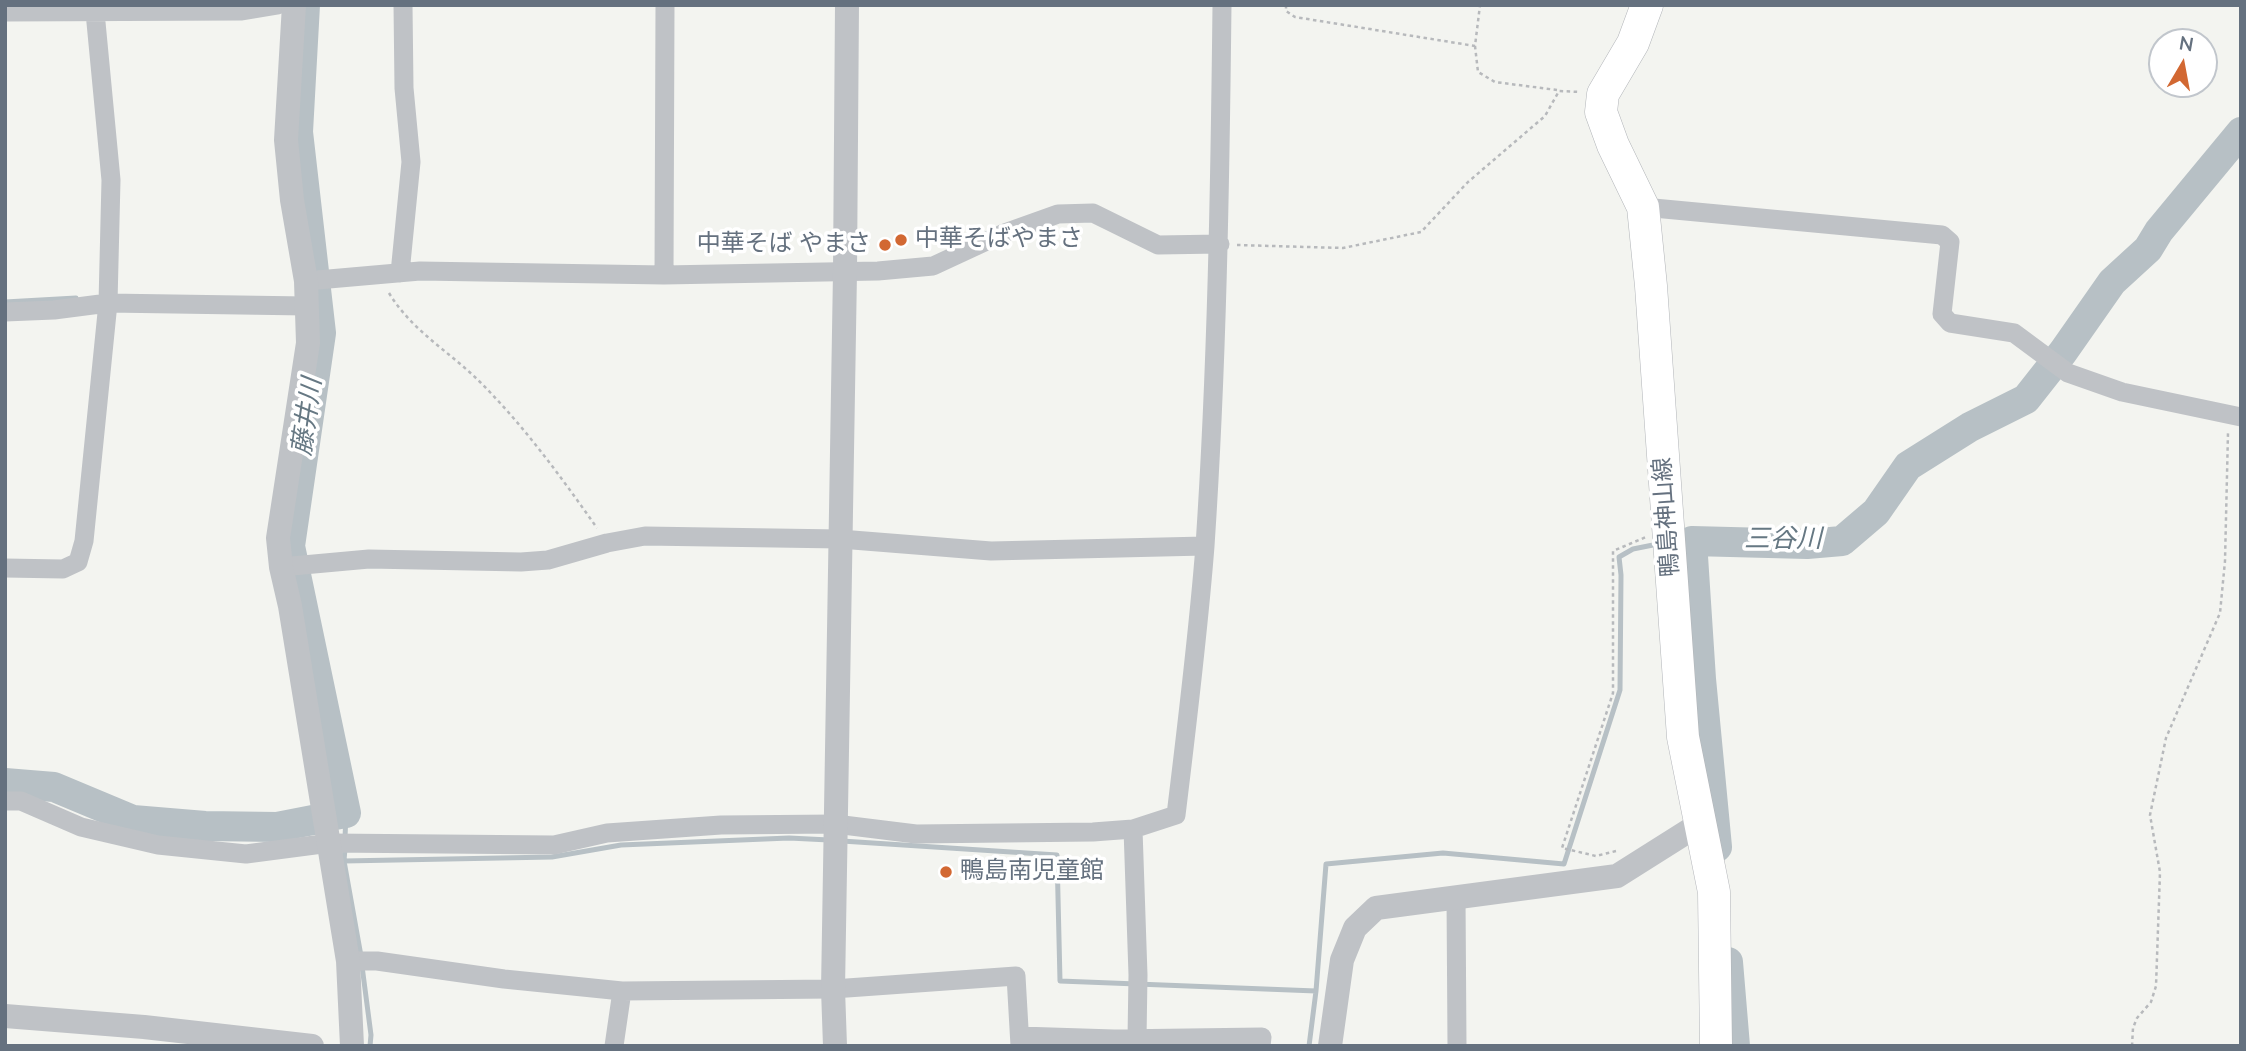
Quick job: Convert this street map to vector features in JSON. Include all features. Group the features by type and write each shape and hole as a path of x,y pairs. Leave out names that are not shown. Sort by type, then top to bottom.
{"main road":[{"path":"1602,94 1633,43 1647,5"},
{"name":"鴨島神山線","path":"1602,94 1601,112 1613,145 1643,207 1683,737 1714,892 1716,1046"}],"street":[{"path":"5,12 242,11 278,5"},
{"path":"294,5 286,140 292,200 313,281 306,306 308,343 278,538 289,566 290,606 348,961 352,1046"},
{"path":"400,273 411,162 404,88 402,5"},
{"path":"664,275 666,5"},
{"path":"835,1046 833,989 847,5"},
{"path":"5,801 21,801 81,827 158,845 246,854 330,843 554,845 607,833 721,825 836,838 916,834 1093,832 1133,829 1177,815 1205,547 1220,244 1222,5"},
{"path":"5,568 63,569 78,562 84,541 108,299 111,180 95,12"},
{"path":"1643,207 1942,235 1950,242 1942,314 1950,323 2014,333 2068,373 2122,392 2234,415"},
{"path":"313,281 420,271 664,275 845,272 933,266 1002,234 1058,214 1093,213 1158,245 1220,244"},
{"path":"5,312 54,310 108,299 306,306"},
{"path":"289,566 369,559 548,560 607,543 645,536 840,539 990,551 1205,547"},
{"path":"1330,1046 1342,960 1355,928 1376,908 1617,876 1701,823"},
{"path":"1133,829 1136,1039"},
{"path":"1456,896 1457,1046"},
{"path":"348,961 377,961 504,979 622,991 833,989 1016,976 1020,1041 1262,1037 1261,1046"},
{"path":"614,1046 622,991"},
{"path":"5,1016 143,1036 312,1046"}],"path":[{"path":"1286,5 1286,11 1295,17 1475,46"},
{"path":"1480,5 1475,46 1478,72 1495,82 1602,94"},
{"path":"1220,244 1343,248 1421,232 1468,182 1545,116 1559,90"},
{"path":"379,275 398,309 433,344 478,380 522,426 607,543"},
{"path":"2132,1046 2133,1028 2137,1018 2151,1002 2156,986 2160,872 2150,815 2166,738 2220,614 2234,415"},
{"path":"1580,852 1562,848 1613,693 1613,551 1669,537"}],"waterway":[{"name":"藤井川","path":"305,5 298,132 321,333 290,546 346,813 335,815"},
{"name":"三谷川","path":"1717,847 1701,679 1692,541 1807,544 1842,541 1876,512 1908,466 1970,427 2026,399 2112,282 2148,249 2159,231 2241,132"},
{"path":"5,302 76,298"},
{"path":"1678,542 1692,541"},
{"path":"1309,1046 1326,864 1443,853 1564,864 1620,690 1619,557 1633,549 1658,544"},
{"name":"藤井川","path":"5,783 54,787 133,820 205,826 277,827 318,819"},
{"path":"345,838 346,813"},
{"path":"344,861 552,857 621,845 789,838 829,840"},
{"path":"842,841 1057,855 1060,981 1316,991"},
{"path":"345,848 344,861 361,956"},
{"name":"三谷川","path":"1728,962 1735,1046"},
{"path":"362,966 370,1046"}],"place":[{"name":"中華そばやまさ","path":"901,240"},
{"name":"中華そば やまさ","path":"885,245"},
{"name":"鴨島南児童館","path":"946,872"}]}
